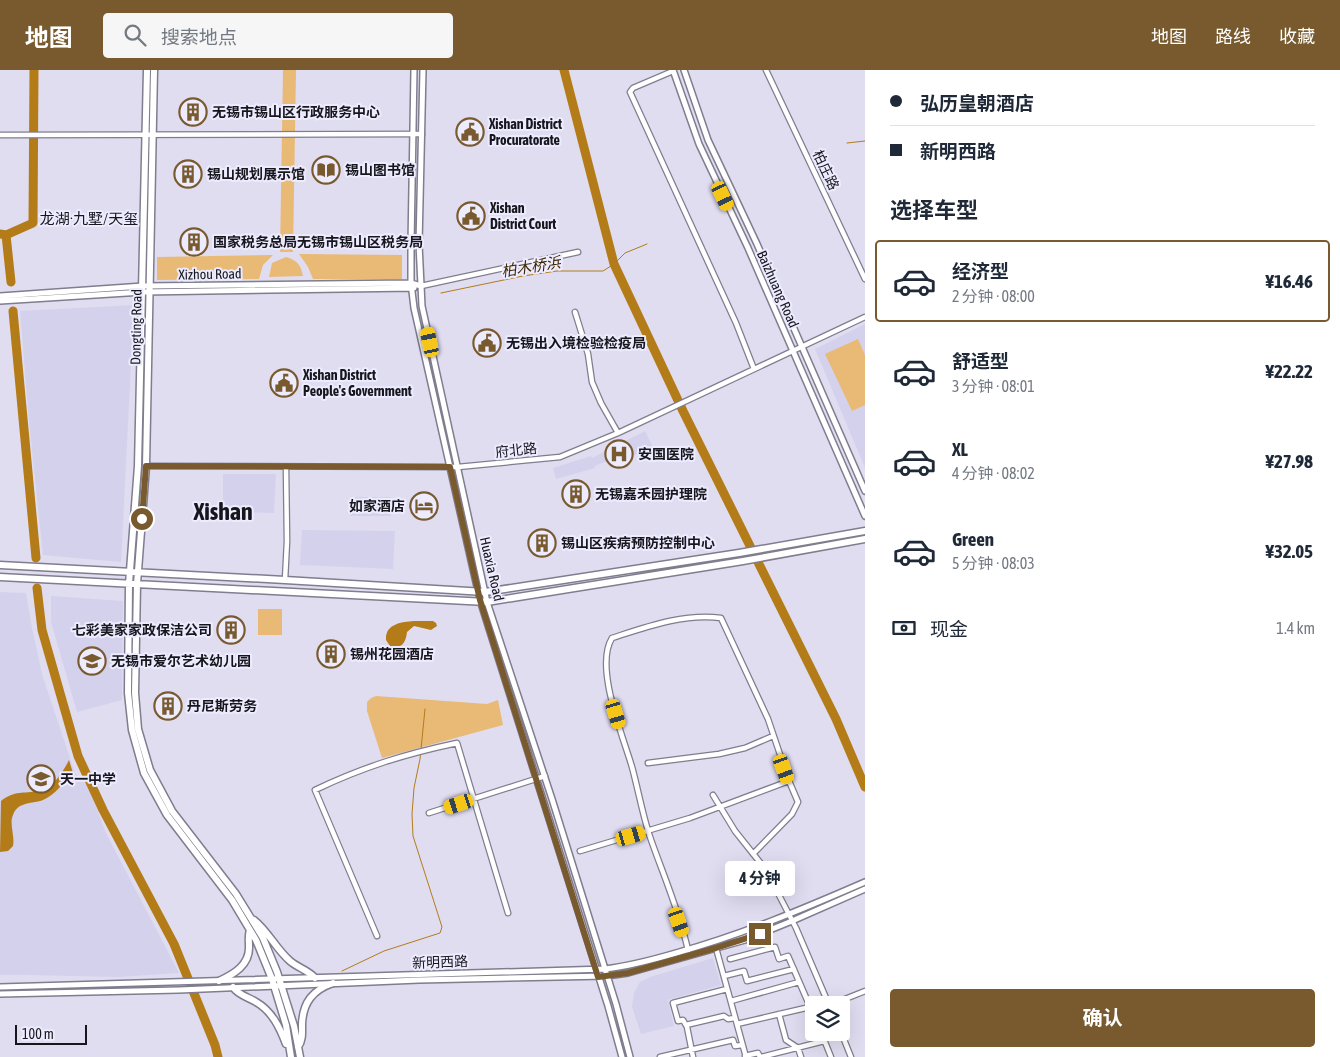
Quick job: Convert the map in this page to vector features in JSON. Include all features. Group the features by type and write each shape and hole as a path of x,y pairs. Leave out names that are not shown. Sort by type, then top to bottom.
{"main road":[{"name":"Dongting Road","path":"147,70 149,134 146,289 146,466 137,584 135,693 138,729 150,770 172,811 236,894 251,917"},
{"name":"Dongting Road","path":"149,134 154,70"},
{"name":"Dongting Road","path":"146,289 138,466 129,584 128,693 132,730 144,773 167,814 232,900 250,930 276,982"},
{"path":"0,565 482,592 739,553 865,531"},
{"path":"0,577 484,602 743,561 865,539"},
{"path":"251,917 264,928 289,960 309,972 315,978"},
{"path":"251,917 263,938 276,982 291,1056"},
{"path":"219,981 230,976 244,964 248,952 250,930"},
{"path":"276,982 294,1026 300,1057"},
{"path":"298,1047 302,1042 303,1012 310,998 323,986 333,983"},
{"path":"233,987 236,992 259,1003 270,1013 276,1021 291,1056"}],"street":[{"name":"Huaxia Road","path":"414,70 412,286 414,308 450,467 482,592"},
{"name":"Huaxia Road","path":"423,70 419,244 422,306 458,467 484,602 622,1057"},
{"name":"Baizhuang Road","path":"684,70 708,140 803,346 865,491"},
{"name":"柏庄路","path":"766,70 865,279"},
{"path":"673,71 633,88 630,92 736,323 754,369"},
{"name":"Baizhuang Road","path":"673,71 699,144 794,350 865,516"},
{"path":"0,135 422,134"},
{"name":"Xizhou Road","path":"0,296 146,289 421,286 578,252"},
{"name":"Xizhou Road","path":"0,301 146,289"},
{"path":"575,312 588,354 592,382 601,403 618,433"},
{"name":"府北路","path":"138,466 458,467 560,457 618,433 865,317"},
{"path":"285,580 287,541 286,467"},
{"name":"Huaxia Road","path":"484,602 545,776 628,1042 630,1057"},
{"path":"688,950 649,831 610,696 607,647 612,638 657,624 712,616 721,618 768,719 798,802 792,814 753,854"},
{"path":"648,763 719,754 745,748 774,736"},
{"path":"377,936 315,790 365,767 457,743 508,913"},
{"path":"429,813 545,776"},
{"path":"580,850 649,831 720,807 789,780"},
{"path":"712,795 735,831 766,870 792,921 825,996"},
{"name":"新明西路","path":"0,994 208,989 315,978 605,970 627,967 688,950 745,931 789,915 865,882"},
{"name":"新明西路","path":"0,987 219,981 333,983 607,976 628,973 716,948 792,921 865,890"},
{"path":"730,958 775,947 778,959 788,956 805,996"},
{"path":"716,948 745,1056 758,1053 760,1057 824,1041 831,1057"},
{"path":"724,976 744,971 747,981 794,969"},
{"path":"731,1001 799,982"},
{"path":"694,1057 686,1024 683,1020 678,1021 673,1004 727,989"},
{"path":"850,997 865,991"},
{"path":"737,1024 805,1008"},
{"path":"779,1014 786,1040 798,1048 801,1057"},
{"path":"686,1024 724,1016 728,1019 735,1018"},
{"path":"660,1057 733,1040 735,1046 742,1045"},
{"path":"844,1041 851,1057"}],"shaded area":[{"path":"283,70 296,70 293,252 280,252"},
{"path":"299,254 402,255 402,279 313,279 308,267"},
{"path":"273,255 263,265 259,279 157,280 157,257"},
{"path":"286,257 298,263 303,276 269,277 272,263"},
{"path":"134,305 121,562 43,555 20,311"},
{"path":"865,324 865,468 815,349"},
{"path":"858,339 865,355 865,405 852,411 825,354"},
{"name":"安国医院","path":"645,431 653,447 612,464 609,460 595,466 595,468 556,479 553,468 591,456 592,458"},
{"path":"223,474 276,474 274,513 223,512"},
{"path":"350,497 391,497 391,516 350,516"},
{"path":"302,530 395,531 393,569 300,565"},
{"name":"天一中学","path":"0,592 26,593 42,674 75,773 88,786 106,833 179,973 119,977 0,975"},
{"name":"无锡市爱尔艺术幼儿园","path":"51,596 123,601 122,700 77,712 51,622"},
{"path":"258,609 282,609 282,635 258,635"},
{"path":"433,621 437,626 431,630 414,626 407,632 403,644 398,647 390,646 386,640 388,630 399,623"},
{"path":"376,696 487,704 498,700 503,725 382,758 367,711 367,702"},
{"path":"69,760 73,773 55,792 43,800 22,805 15,810 12,818 13,846 8,851 0,852 1,801 15,794 39,791 49,787 61,774"},
{"path":"713,958 721,985 668,1000 674,1026 641,1034 632,1007 634,993 640,982 650,977"}],"waterway":[{"path":"6,235 33,223 34,70"},
{"path":"564,70 614,264 683,411 836,719 865,787"},
{"path":"847,143 865,141"},
{"path":"0,234 6,235 11,282"},
{"name":"柏木桥浜","path":"441,293 557,271 603,271 614,264 625,253 647,244"},
{"path":"13,311 36,558"},
{"path":"37,588 42,630 78,756 103,810 174,944 215,1045 218,1057"},
{"path":"342,971 384,951 440,933 442,927 413,836 414,788 420,759 425,709"}],"place":[{"name":"无锡市锡山区行政服务中心","path":"193,112"},
{"name":"Xishan District Procuratorate","path":"470,132"},
{"name":"锡山图书馆","path":"326,170"},
{"name":"锡山规划展示馆","path":"188,174"},
{"name":"Xishan District Court","path":"471,216"},
{"name":"国家税务总局无锡市锡山区税务局","path":"194,242"},
{"name":"无锡出入境检验检疫局","path":"487,343"},
{"name":"Xishan District People's Government","path":"284,383"},
{"name":"安国医院","path":"619,454"},
{"name":"无锡嘉禾园护理院","path":"576,494"},
{"name":"如家酒店","path":"424,506"},
{"name":"锡山区疾病预防控制中心","path":"542,543"},
{"name":"七彩美家家政保洁公司","path":"231,630"},
{"name":"锡州花园酒店","path":"331,654"},
{"name":"无锡市爱尔艺术幼儿园","path":"92,661"},
{"name":"丹尼斯劳务","path":"168,706"},
{"name":"天一中学","path":"41,779"}],"district":[{"name":"龙湖·九墅/天玺","path":"89,219"},
{"name":"Xishan","path":"223,512"}],"route":[{"path":"142,519 146,466 450,467 480,600 598,977 628,973 760,934"}]}
